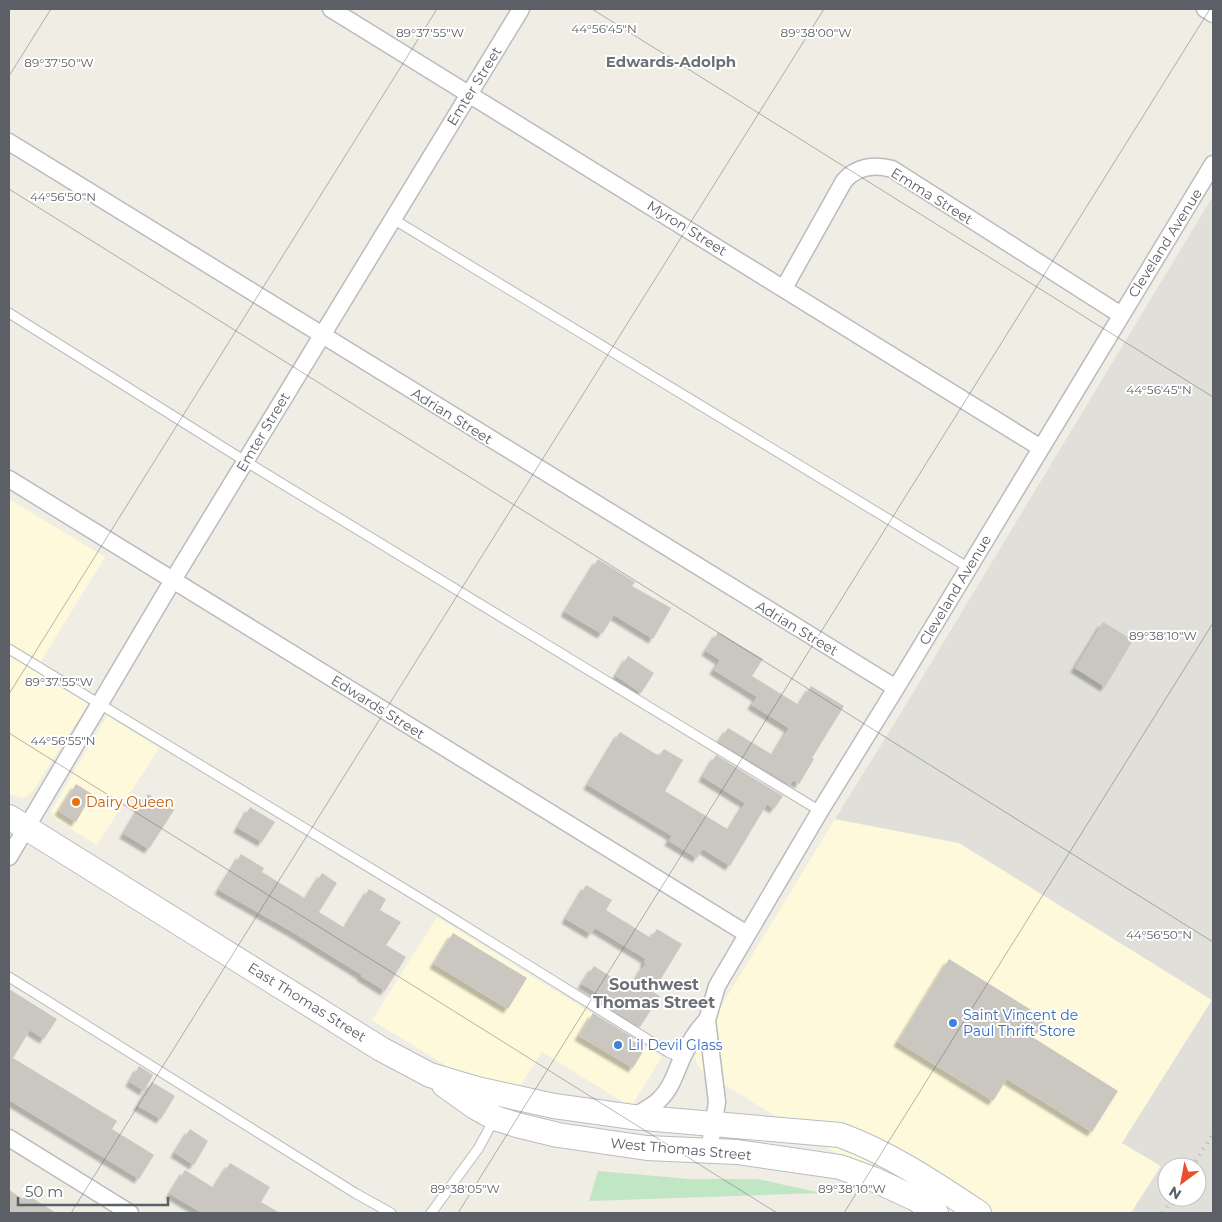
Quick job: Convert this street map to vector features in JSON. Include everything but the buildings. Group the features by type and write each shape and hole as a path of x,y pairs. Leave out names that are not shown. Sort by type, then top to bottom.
{"main road":[{"name":"East Thomas Street","path":"18,823 381,1048 430,1075 478,1089 554,1106 633,1117"},
{"name":"West Thomas Street","path":"430,1075 475,1107 495,1118 533,1129 647,1148 737,1152 840,1167 873,1179 916,1199 936,1213"},
{"name":"West Thomas Street","path":"633,1117 840,1135 863,1143 918,1172 979,1213"}],"street":[{"name":"Myron Street","path":"331,9 1042,448"},
{"name":"Emter Street","path":"9,858 18,823 100,705 173,580 521,9"},
{"path":"1205,9 1213,14"},
{"name":"Adrian Street","path":"9,142 896,688"},
{"name":"Cleveland Avenue","path":"709,1152 717,1102 707,1020 717,986 820,811 1213,164"},
{"name":"Emma Street","path":"784,288 844,181 857,170 870,166 881,166 892,169 1121,315"},
{"name":"Edwards Street","path":"9,479 747,934"},
{"name":"Cleveland Avenue","path":"633,1117 659,1101 671,1085 682,1058 698,1030 707,1020"},
{"path":"9,1138 130,1213"}],"lane":[{"path":"393,219 969,568"},
{"path":"9,313 246,461 820,811"},
{"path":"9,649 668,1052 682,1058"},
{"path":"9,977 346,1188 391,1213"},
{"path":"431,1213 478,1149 495,1118"}],"shaded area":[{"path":"1213,196 1213,1213 1131,1213 1157,1172 1157,1207 1207,1207 1207,1157 1157,1157 1157,1164 1122,1143 1212,1000 959,843 835,819"},
{"path":"9,499 105,557 35,671 88,704 33,791 22,798 9,794"},
{"path":"107,716 159,748 97,845 55,819 51,812"},
{"path":"835,819 959,843 1212,1000 1122,1143 1157,1164 1157,1172 1131,1213 934,1213 702,1071 695,1057 698,1044"},
{"path":"437,917 662,1057 631,1107 542,1052 508,1104 372,1020"}],"green space":[{"path":"598,1171 689,1179 757,1179 821,1193 589,1201"}],"railway":[{"path":"1198,1157 1213,1134"},
{"path":"1163,1213 1167,1207"}],"place":[{"name":"Dairy Queen","path":"76,802"},
{"name":"Saint Vincent de Paul Thrift Store","path":"953,1023"},
{"name":"Lil Devil Glass","path":"618,1045"}],"district":[{"name":"Edwards-Adolph","path":"671,62"},
{"name":"Southwest Thomas Street","path":"654,993"}]}
